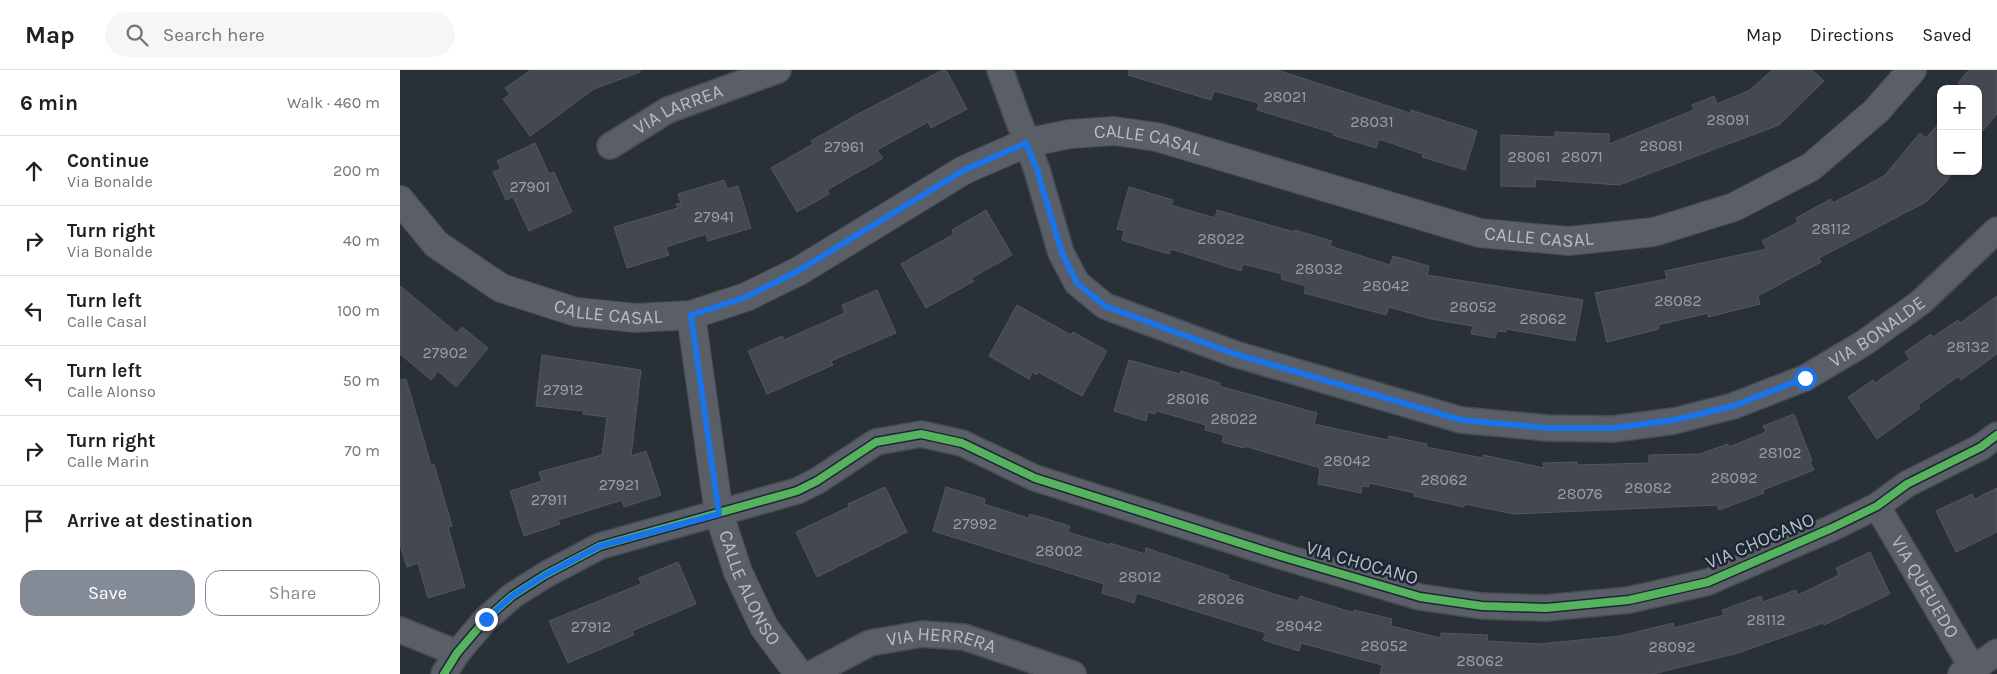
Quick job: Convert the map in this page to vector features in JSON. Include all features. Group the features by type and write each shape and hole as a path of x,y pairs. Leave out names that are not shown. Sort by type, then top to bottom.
{"street":[{"name":"VIA LARREA","path":"610,146 668,110 778,70"},
{"name":"VIA BONALDE","path":"1000,70 1037,170 1062,253 1077,283 1105,306 1244,356 1461,420 1504,426 1613,428 1674,420 1733,406 1805,378 1864,343 1921,302 1997,230"},
{"name":"CALLE CASAL","path":"400,200 436,244 501,288 576,312 636,318 691,315 746,297 798,271 964,170 1026,143 1070,134 1114,131 1157,137 1480,233 1569,241 1654,232 1734,207 1811,167 1876,111 1912,70"},
{"name":"CALLE ALONSO","path":"691,315 719,514 738,572 764,627 799,674"},
{"name":"VIA CHOCANO","path":"444,674 457,653 492,614 512,596 545,575 600,546 797,491 817,481 876,442 921,434 962,443 1035,478 1284,557 1420,596 1482,606 1546,608 1629,600 1708,582 1832,528 1877,506 1907,484 1981,446 1997,435"},
{"name":"VIA QUEUEDO","path":"1877,506 1967,671"},
{"path":"400,630 457,653"},
{"name":"VIA HERRERA","path":"811,674 870,644 922,634 964,638 1072,674"},
{"path":"1967,671 1997,652"}],"building":[{"path":"531,70 640,70 640,72 594,89 530,136 503,99 510,94 505,88"},
{"path":"946,70 967,109 931,128 928,122 877,150 883,158 827,190 829,194 797,212 771,168 813,144 811,141 856,115"},
{"path":"1129,70 1277,70 1410,113 1411,110 1477,131 1465,170 1422,157 1423,154 1379,139 1376,148 1333,135 1334,133 1257,110 1259,103 1214,91 1211,100 1128,75"},
{"path":"1772,70 1812,70 1824,81 1779,125 1619,185 1536,179 1535,187 1501,186 1501,135 1555,137 1555,132 1609,134 1609,144 1694,110 1692,105 1714,96 1717,104 1750,90"},
{"path":"1969,70 1997,70 1997,114 1982,131 1982,85 1960,85 1958,83"},
{"path":"1937,126 1937,175 1950,175 1926,202 1819,258 1821,262 1758,296 1760,304 1708,317 1708,313 1658,325 1659,329 1607,342 1595,293 1667,279 1665,271 1767,249 1762,241 1798,222 1796,218 1831,199 1833,203 1884,176 1920,133 1926,138"},
{"path":"535,143 549,174 554,172 572,212 529,231 513,197 506,200 493,172 501,169 497,161"},
{"path":"724,180 727,189 738,186 751,228 708,241 706,234 666,247 669,255 627,268 614,227 678,208 676,204 681,203 678,194"},
{"path":"1129,187 1173,200 1171,205 1215,218 1217,210 1332,241 1330,246 1390,265 1393,256 1429,266 1427,275 1583,300 1575,341 1506,329 1506,332 1497,331 1495,338 1471,334 1473,326 1431,319 1389,307 1386,315 1304,293 1306,286 1281,279 1282,274 1243,264 1241,271 1171,249 1169,254 1122,240 1124,231 1117,229"},
{"path":"986,210 1012,255 970,279 974,281 926,308 901,264 954,234 952,230"},
{"path":"400,286 457,333 462,327 488,348 456,387 438,371 431,380 400,354"},
{"path":"877,290 896,333 831,361 833,365 767,394 748,351 782,336 784,340 845,313 842,305"},
{"path":"1997,296 1997,354 1961,380 1959,376 1918,405 1920,408 1877,439 1848,397 1873,380 1875,383 1910,359 1905,352 1931,334 1933,337 1958,320 1960,323"},
{"path":"1017,305 1071,335 1073,332 1107,351 1082,396 1038,372 1037,375 1032,372 1029,379 989,356"},
{"path":"542,355 641,370 631,456 646,451 661,495 624,507 622,500 558,520 560,524 524,536 510,491 542,481 539,472 602,455 607,417 583,414 584,411 536,406"},
{"path":"1129,360 1180,374 1181,371 1220,383 1219,386 1317,413 1314,424 1388,440 1389,436 1427,444 1426,447 1483,458 1483,455 1544,468 1543,463 1577,462 1577,465 1649,463 1649,455 1700,454 1728,444 1729,447 1766,432 1763,426 1794,414 1814,470 1763,490 1764,493 1719,510 1717,505 1514,514 1465,504 1464,507 1414,496 1415,493 1369,483 1369,487 1362,486 1361,493 1318,484 1320,468 1244,446 1244,448 1222,442 1224,435 1205,430 1206,425 1157,411 1155,414 1148,412 1146,421 1114,411"},
{"path":"406,379 431,465 434,464 452,526 448,527 465,587 428,598 418,563 407,567 400,545 400,380"},
{"path":"885,487 907,532 817,577 796,532 849,507 848,504"},
{"path":"946,487 985,499 984,504 1028,518 1030,514 1070,526 1068,532 1110,545 1110,543 1145,554 1146,548 1229,576 1228,579 1271,593 1298,601 1300,596 1354,613 1354,610 1392,619 1391,626 1441,638 1441,633 1488,635 1487,641 1539,644 1620,636 1673,623 1674,628 1724,615 1722,610 1761,596 1763,602 1796,590 1798,595 1839,575 1836,568 1870,552 1890,594 1824,625 1823,623 1738,653 1653,674 1380,674 1382,665 1301,643 1299,651 1263,640 1266,633 1137,593 1134,603 1102,593 1104,584 933,531"},
{"path":"1997,488 1997,532 1956,552 1936,511 1972,494 1975,499"},
{"path":"678,562 696,604 632,631 634,635 568,663 549,621 641,584 639,578"}],"cycle path":[{"path":"444,674 457,653 486,619 512,596 545,575 600,546 797,491 817,481 876,442 921,434 962,443 1035,478 1284,557 1420,597 1482,606 1546,608 1629,600 1708,582 1832,528 1877,506 1907,484 1981,447 1997,435"}],"route":[{"path":"486,619 512,596 545,575 600,546 719,514 691,315 746,297 798,271 964,170 1026,143 1037,170 1062,253 1077,283 1105,306 1235,354 1461,420 1504,426 1548,428 1613,428 1674,420 1733,406 1805,378"}]}
